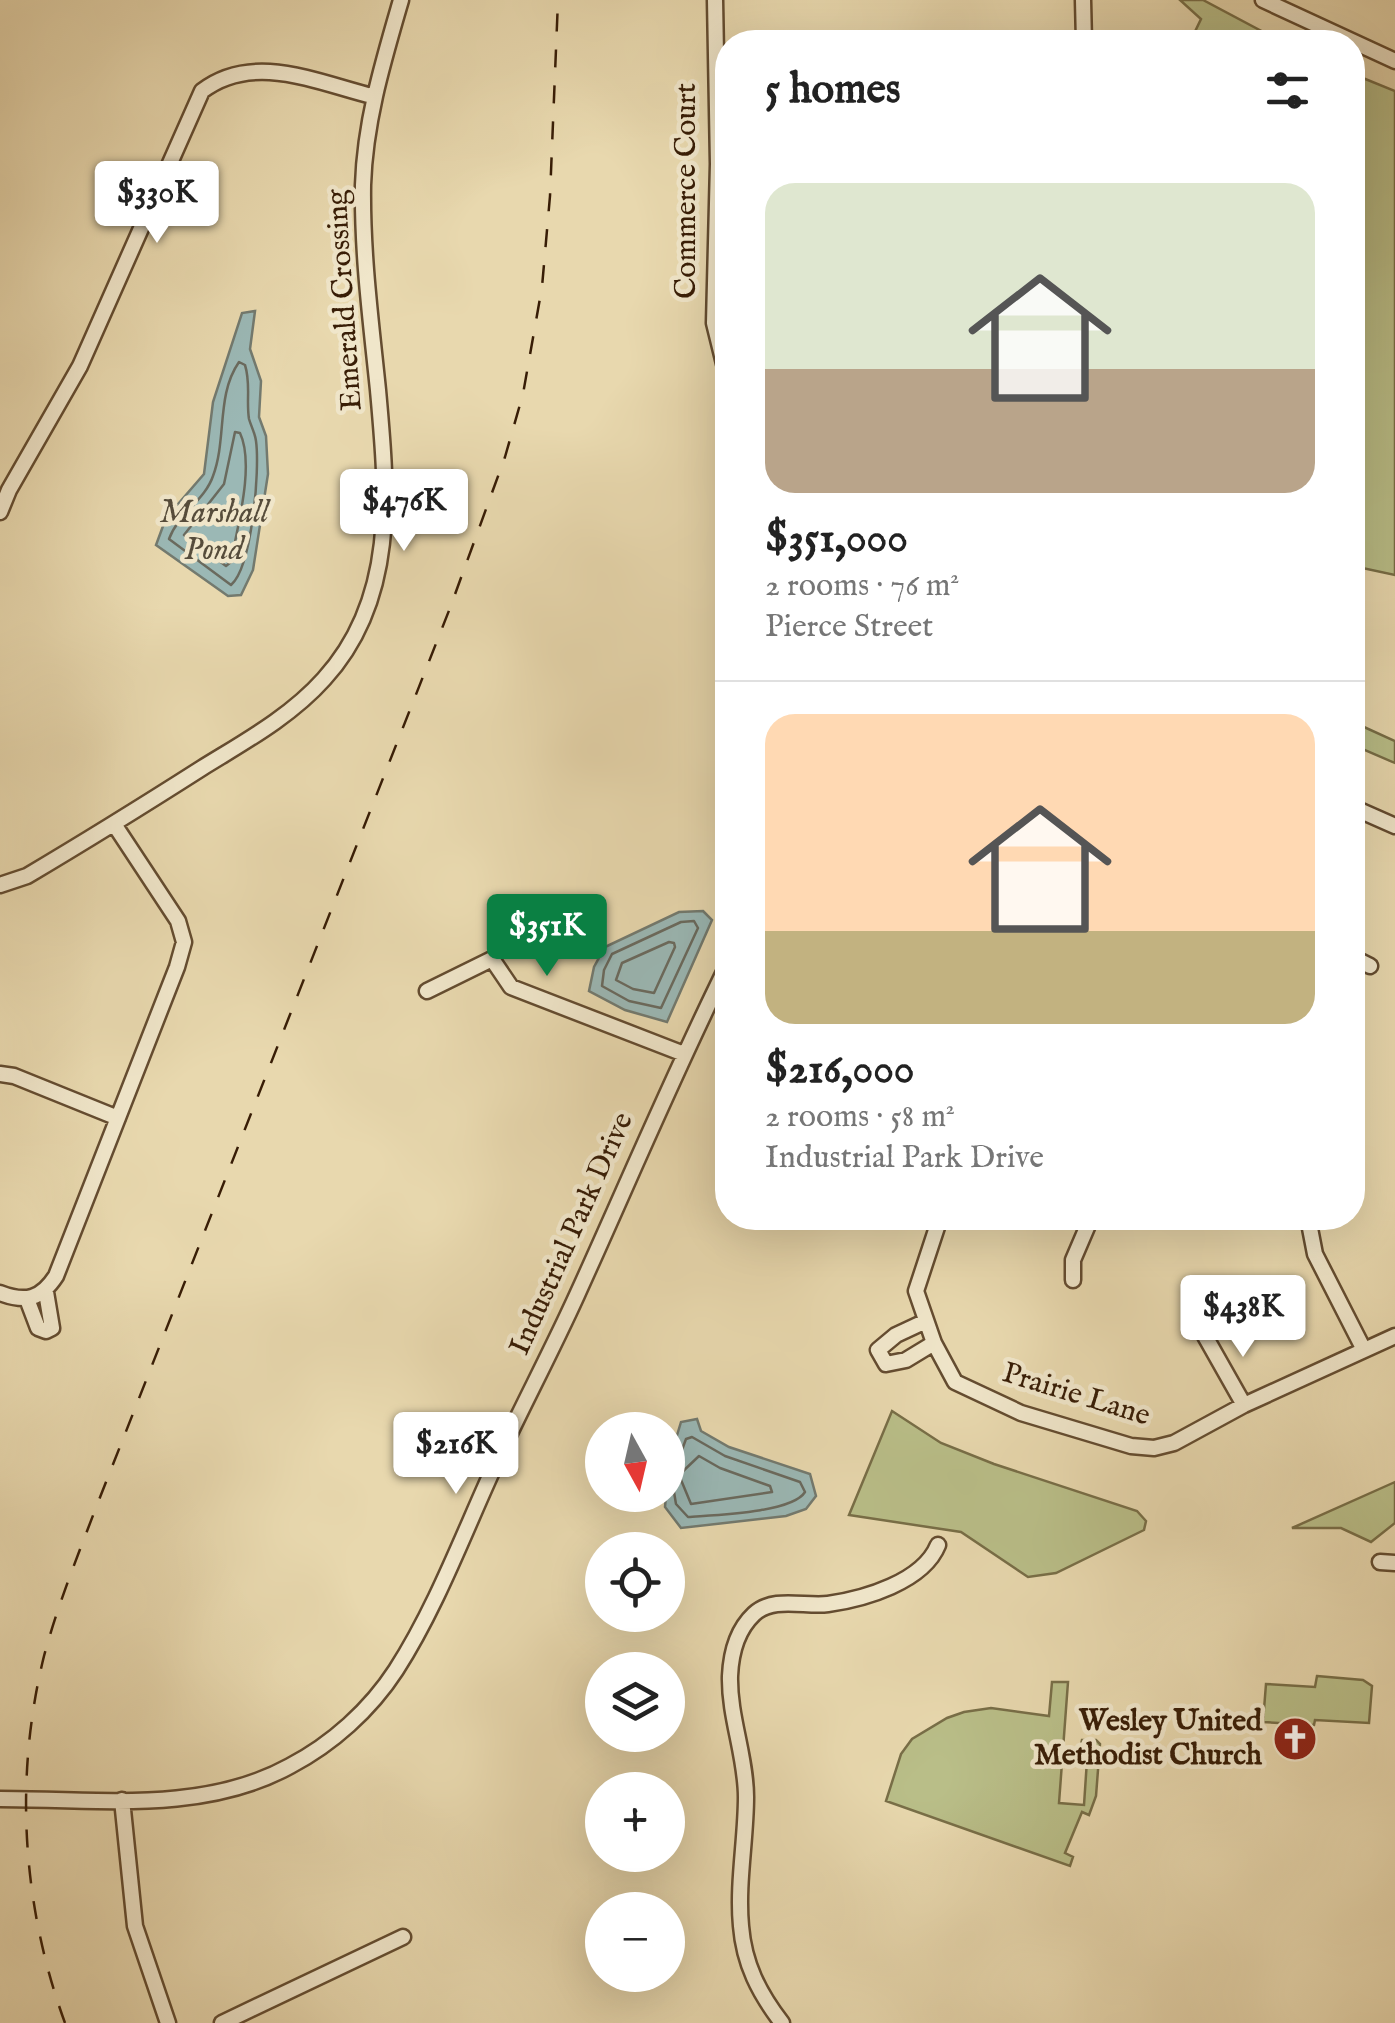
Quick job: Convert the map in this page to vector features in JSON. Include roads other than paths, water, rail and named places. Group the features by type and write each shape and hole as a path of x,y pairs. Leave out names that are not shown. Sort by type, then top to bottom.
{"street":[{"name":"Emerald Crossing","path":"0,886 27,876 114,824 295,706 326,678 350,644 372,594 384,544 387,486 364,216 365,156 372,96 401,0"},
{"name":"Commerce Court","path":"714,0 715,41"},
{"path":"1083,0 1084,30"},
{"path":"1263,0 1328,30"},
{"path":"1365,47 1395,61"},
{"path":"0,512 80,366 202,91 219,78 242,70 266,70 372,96"},
{"name":"Commerce Court","path":"715,283 715,327"},
{"path":"1365,813 1395,826"},
{"path":"0,1292 27,1298 46,1292 56,1276 184,942 178,921 114,824"},
{"path":"426,990 492,959 511,987 684,1054"},
{"path":"1365,964 1370,966"},
{"name":"Industrial Park Drive","path":"0,1799 196,1796 251,1784 313,1752 376,1698 416,1637 715,991"},
{"path":"0,1074 14,1076 118,1118"},
{"name":"Prairie Lane","path":"936,1230 916,1291 934,1344 955,1382 1021,1413 1132,1446 1154,1448 1174,1443 1244,1405 1395,1336"},
{"path":"1073,1280 1073,1260 1086,1230"},
{"path":"1310,1230 1315,1254 1363,1348"},
{"path":"27,1298 38,1328 46,1330 52,1328 46,1292"},
{"path":"926,1321 896,1335 878,1350 886,1364 906,1360 934,1344"},
{"path":"1205,1336 1244,1405"},
{"path":"782,2023 752,1980 741,1926 746,1795 730,1673 737,1634 756,1611 779,1604 826,1604 868,1594 922,1570 938,1546"},
{"path":"122,1800 135,1926 168,2023"},
{"path":"222,2023 402,1937"}],"water":[{"name":"Marshall Pond","path":"255,311 250,349 261,381 259,417 266,436 268,474 253,570 241,595 228,596 156,545 166,518 204,474 213,402 242,313"},
{"path":"703,911 712,920 667,1022 625,1010 589,991 594,967 605,947 679,912"},
{"path":"697,1419 701,1431 729,1447 810,1474 816,1496 806,1509 786,1516 681,1528 669,1512 685,1512 685,1421"}],"railway":[{"path":"65,2023 39,1933 27,1841 29,1748 44,1656 97,1505 450,608 505,457 523,394 542,287 558,0"}],"place":[{"name":"Wesley United Methodist Church","path":"1295,1739"}]}
